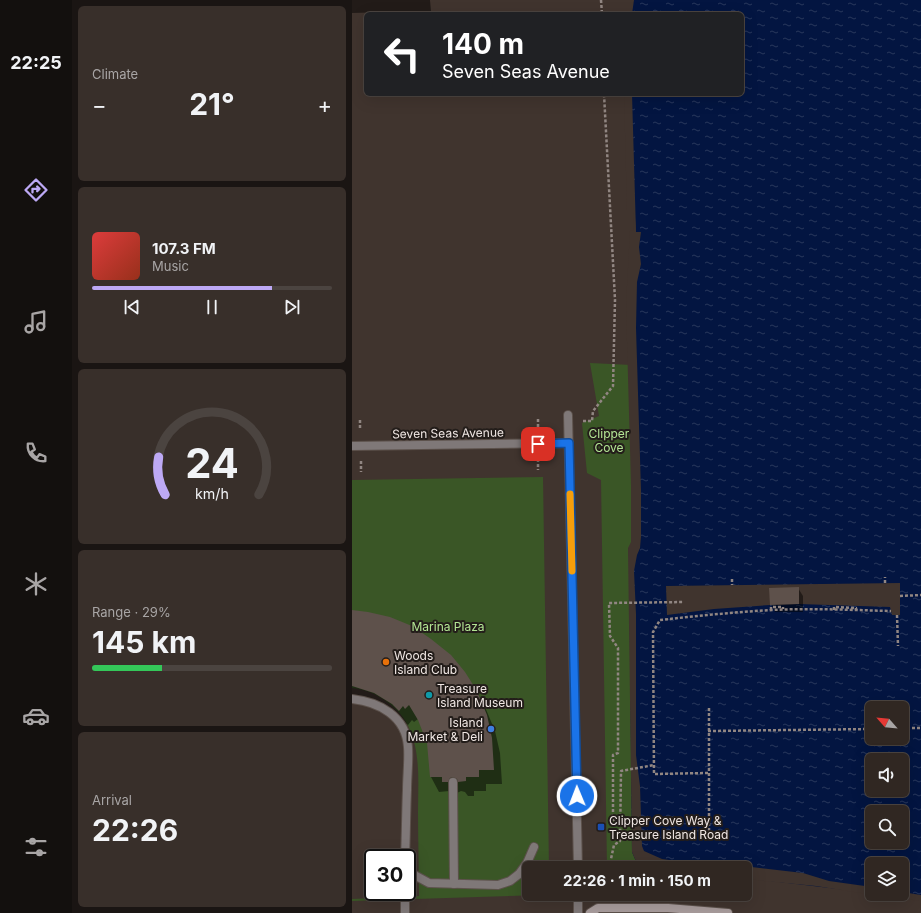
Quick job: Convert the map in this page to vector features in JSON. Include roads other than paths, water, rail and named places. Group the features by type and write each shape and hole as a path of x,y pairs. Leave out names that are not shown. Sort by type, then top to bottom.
{"street":[{"path":"568,414 578,861"},
{"name":"Seven Seas Avenue","path":"352,446 569,443"},
{"path":"352,699 377,705 392,714 402,727 408,746 406,849"},
{"path":"453,782 454,884"},
{"path":"416,876 428,883 498,885 510,881 519,874 527,863 534,847"},
{"path":"405,901 405,913"},
{"path":"578,901 578,913"},
{"path":"590,913 598,908 668,908 728,913"}],"water":[{"path":"624,0 921,0 921,899 909,896 909,857 865,857 865,892 752,879 752,861 636,861 632,852 629,551 633,543 636,232 626,96 744,96 744,12 624,12"}],"place":[{"name":"Woods Island Club","path":"386,662"},
{"name":"Treasure Island Museum","path":"429,695"},
{"name":"Island Market & Deli","path":"491,729"},
{"name":"Clipper Cove Way & Treasure Island Road","path":"601,827"}],"park label":[{"name":"Clipper Cove","path":"609,440"},
{"name":"Marina Plaza","path":"448,626"}]}
